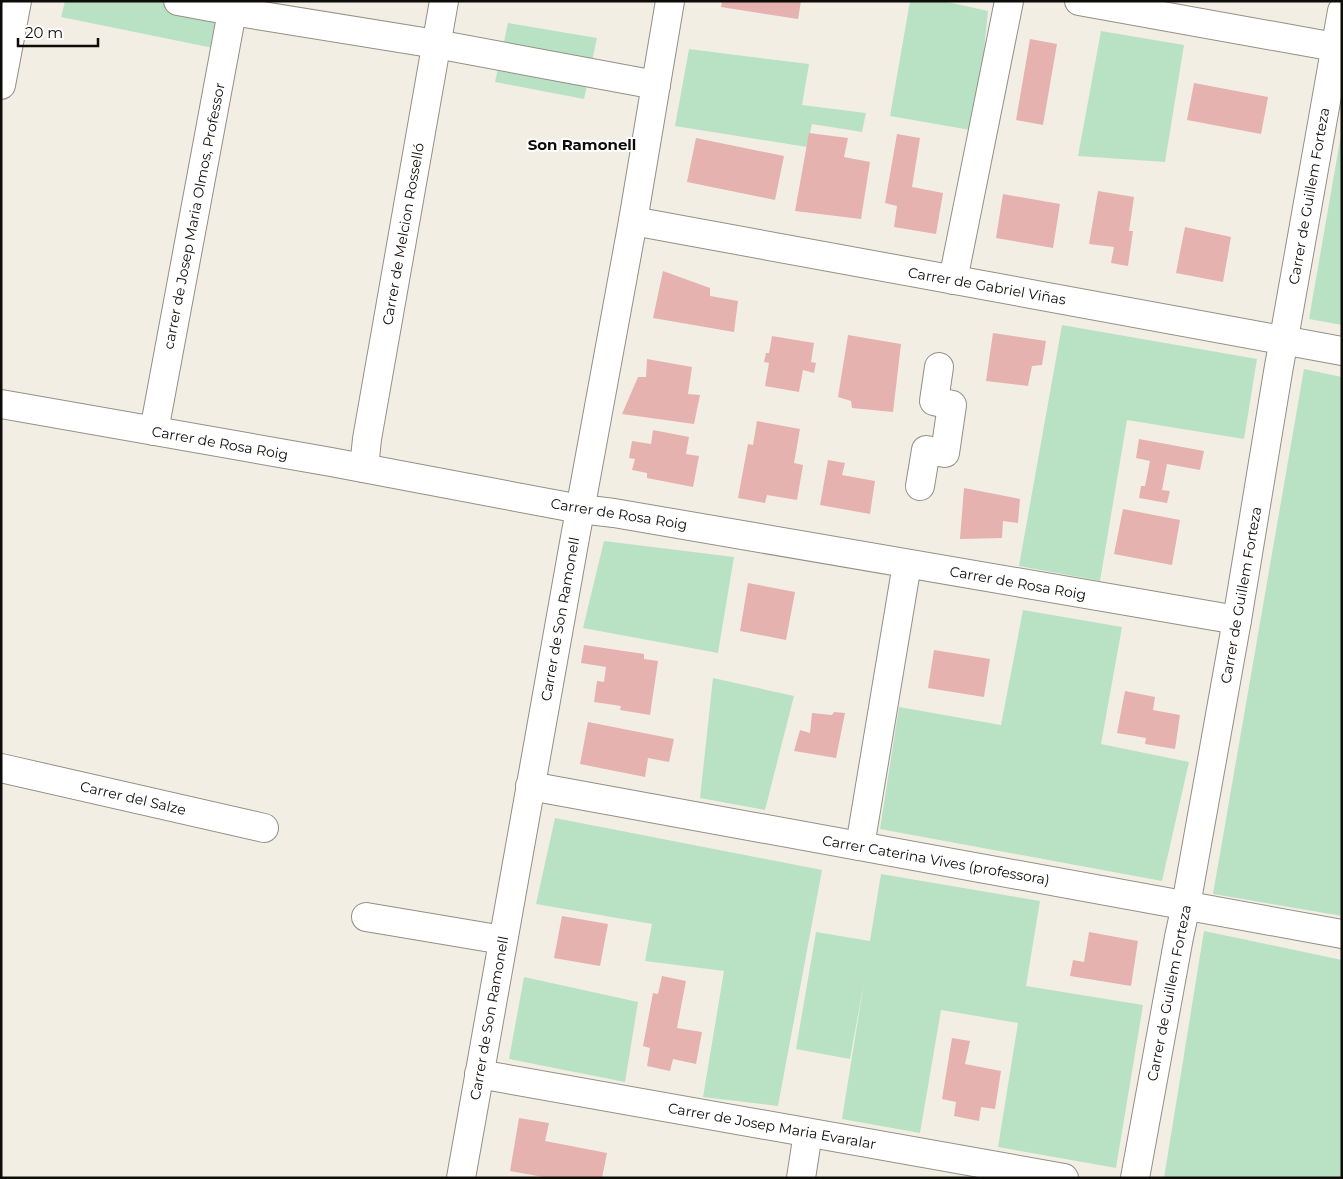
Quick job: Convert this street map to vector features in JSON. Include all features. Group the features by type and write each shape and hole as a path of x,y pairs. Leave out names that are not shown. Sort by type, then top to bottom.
{"street":[{"path":"1,85 17,1"},
{"path":"178,1 233,6 656,85"},
{"name":"Carrer de Melcion Rosselló","path":"364,468 367,440 444,1"},
{"name":"Carrer de Son Ramonell","path":"461,1178 633,221 670,1"},
{"path":"954,280 1009,1"},
{"path":"1079,1 1336,47"},
{"name":"carrer de Josep Maria Olmos, Professor","path":"154,431 233,6"},
{"name":"Carrer de Guillem Forteza","path":"1135,1178 1237,620 1283,340 1342,11"},
{"name":"Carrer de Gabriel Viñas","path":"633,221 1342,350"},
{"path":"920,486 926,450 945,453 952,405 934,401 939,367"},
{"name":"Carrer de Rosa Roig","path":"1,404 364,468 580,509 623,514 1237,620"},
{"path":"860,846 907,564"},
{"name":"Carrer del Salze","path":"1,768 264,828"},
{"name":"Carrer Caterina Vives (professora)","path":"530,786 1342,934"},
{"path":"366,917 503,940"},
{"name":"Carrer de Josep Maria Evaralar","path":"479,1074 1064,1178"},
{"path":"801,1178 808,1133"}],"green space":[{"path":"65,1 225,1 218,49 61,17"},
{"path":"910,1 943,1 988,11 976,131 890,116"},
{"path":"508,23 597,38 584,99 495,82"},
{"path":"1101,31 1184,45 1165,162 1078,156"},
{"path":"689,49 809,64 802,105 866,113 862,132 812,124 807,147 675,126"},
{"path":"1342,129 1342,325 1309,319"},
{"path":"1062,325 1257,359 1244,439 1127,420 1100,581 1019,566"},
{"path":"1304,369 1342,377 1342,916 1213,894"},
{"path":"604,541 734,557 718,653 583,628"},
{"path":"1023,610 1122,627 1101,744 1189,762 1162,881 880,829 899,707 1001,725"},
{"path":"713,678 794,696 765,810 700,798"},
{"path":"555,818 822,870 778,1106 703,1097 724,971 645,961 652,924 536,904"},
{"path":"881,874 1040,901 1026,986 1143,1005 1116,1168 998,1147 1018,1023 941,1010 920,1133 842,1119 864,982 850,1059 796,1049 816,932 870,941"},
{"path":"1204,931 1342,960 1342,1178 1164,1178"},
{"path":"524,977 638,1002 625,1082 509,1059"}],"building":[{"path":"722,1 801,1 798,19 721,7"},
{"path":"1030,39 1057,44 1043,125 1016,120"},
{"path":"1194,83 1268,97 1261,134 1187,120"},
{"path":"809,133 848,138 844,157 870,162 861,219 795,211"},
{"path":"897,134 920,138 912,187 943,193 936,234 894,227 897,206 885,203"},
{"path":"696,138 784,156 775,200 687,182"},
{"path":"1098,191 1134,197 1129,231 1133,231 1128,266 1111,263 1114,247 1089,244"},
{"path":"1003,194 1060,204 1053,248 996,238"},
{"path":"1185,227 1231,237 1223,282 1176,273"},
{"path":"663,271 710,288 710,296 738,301 734,332 653,318"},
{"path":"993,333 1046,341 1042,365 1032,366 1028,386 986,381"},
{"path":"848,335 901,344 893,412 852,408 851,401 838,397"},
{"path":"772,336 814,343 811,362 816,363 814,373 803,370 799,392 765,386 769,363 764,362 766,353 769,353"},
{"path":"647,359 692,367 688,394 700,395 694,424 622,414 638,377 646,377"},
{"path":"757,421 800,429 794,463 803,465 797,500 767,495 765,503 738,498 748,444 753,445"},
{"path":"653,430 689,437 686,454 699,456 693,487 647,478 647,473 632,470 635,459 629,458 632,441 651,444"},
{"path":"1139,439 1204,451 1200,470 1167,464 1162,490 1170,491 1167,503 1139,498 1141,486 1145,486 1150,461 1136,458"},
{"path":"828,460 845,463 842,475 875,481 870,514 820,505"},
{"path":"964,488 1020,499 1018,523 1003,521 1002,538 960,539"},
{"path":"1123,509 1180,520 1172,565 1114,554"},
{"path":"748,583 795,592 786,640 740,631"},
{"path":"584,645 644,654 644,659 658,661 650,715 620,710 621,706 594,702 597,681 604,682 606,667 581,663"},
{"path":"934,650 990,659 984,697 928,688"},
{"path":"1125,691 1155,697 1153,710 1180,715 1175,749 1145,744 1146,738 1117,733"},
{"path":"834,712 845,713 836,758 794,751 800,730 810,733 812,713 832,715"},
{"path":"588,722 674,739 669,762 648,758 645,777 580,764"},
{"path":"562,916 608,924 600,966 554,958"},
{"path":"1089,932 1138,941 1131,986 1070,976 1073,960 1084,962"},
{"path":"662,976 686,981 677,1028 702,1032 696,1064 673,1059 670,1071 647,1066 650,1048 643,1046 653,993 658,994"},
{"path":"952,1038 970,1041 965,1064 1001,1071 995,1109 981,1107 979,1121 954,1116 956,1102 942,1099"},
{"path":"519,1118 549,1123 545,1141 607,1153 602,1178 549,1178 510,1171"}],"district":[{"name":"Son Ramonell","path":"582,145"}]}
